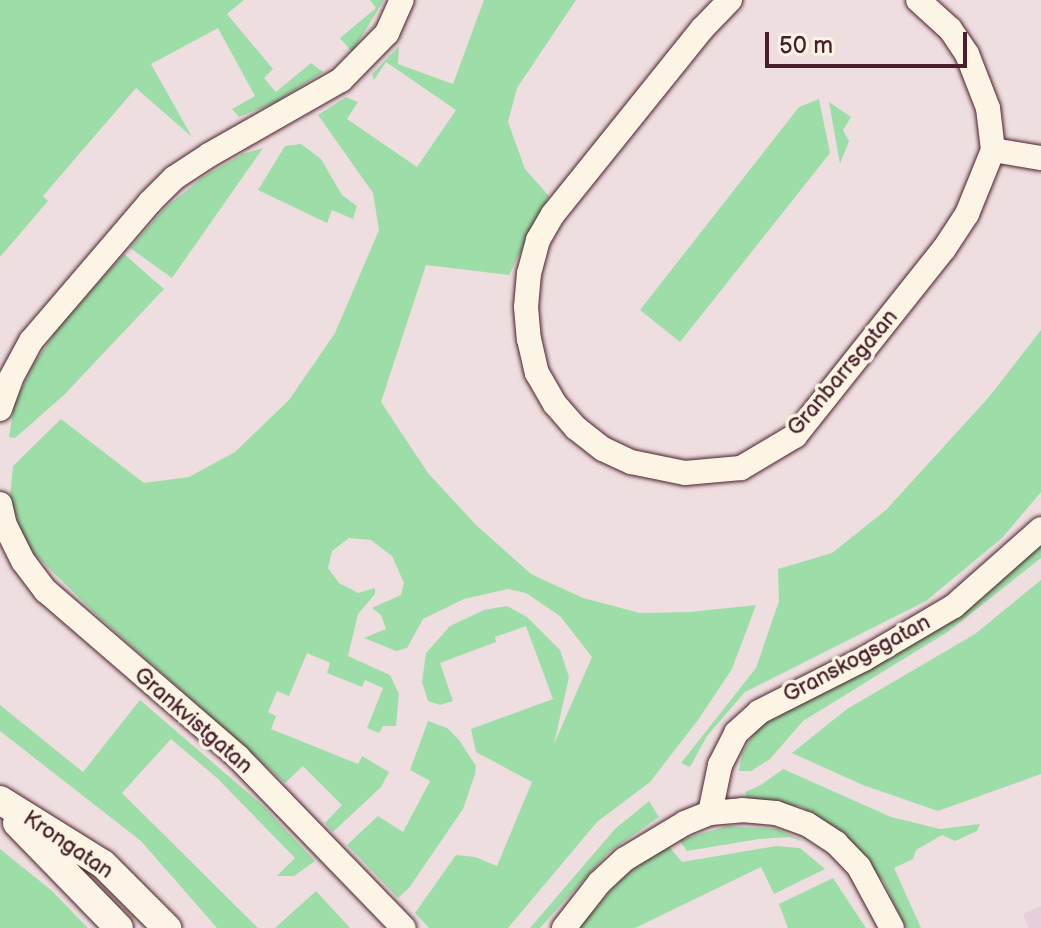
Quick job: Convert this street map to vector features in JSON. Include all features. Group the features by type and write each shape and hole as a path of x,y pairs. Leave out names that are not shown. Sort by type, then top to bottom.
{"street":[{"path":"0,409 11,378 31,341 150,202 174,178 209,155 341,80 387,33 402,0"},
{"name":"Granbarrsgatan","path":"730,0 702,29 553,214 538,240 529,273 526,307 537,373 555,404 576,428 603,449 659,470 709,473 741,468 795,436 944,249 978,192 993,150 988,108 967,54 950,29 918,0"},
{"path":"993,150 1041,158"},
{"name":"Grankvistgatan","path":"0,504 5,525 23,561 46,591 238,757 404,928"},
{"name":"Granskogsgatan","path":"710,813 720,765 736,733 759,712 864,659 954,606 1041,529"},
{"name":"Krongatan","path":"0,803 119,928"},
{"name":"Krongatan","path":"0,803 103,864 167,928"},
{"path":"564,928 599,883 625,859 652,841 710,813 742,810 776,813 807,824 836,843 859,867 892,928"}],"shaded area":[{"path":"1041,906 1041,928 1029,928 1023,914"}],"green space":[{"path":"0,0 244,0 227,14 273,69 264,78 276,92 311,63 323,72 276,102 239,117 232,109 255,96 218,28 151,64 192,137 136,88 43,196 48,201 0,257"},
{"path":"370,0 384,0 352,52 340,38 376,8"},
{"path":"484,0 576,0 517,88 508,122 525,169 549,196 509,275 426,265 381,402 428,473 476,525 531,574 583,598 640,613 690,612 756,605 732,669 698,720 650,782 597,822 508,928 429,928 415,913 456,855 475,857 497,866 532,782 476,752 471,729 553,699 526,626 495,637 496,642 440,663 453,701 440,705 428,701 422,682 426,653 450,626 484,610 507,606 527,617 560,650 569,677 554,744 592,657 560,616 526,593 508,589 464,599 423,619 407,648 396,651 364,638 386,629 381,615 372,608 401,595 404,583 392,556 371,540 349,538 332,551 328,568 339,583 358,593 375,588 375,594 358,614 348,656 390,675 399,694 396,726 383,726 379,733 367,728 383,688 365,680 362,687 327,673 330,663 307,653 289,696 277,691 268,712 276,716 271,729 358,764 362,756 389,772 381,787 333,832 325,823 342,805 303,766 285,783 96,614 26,546 10,496 13,466 61,419 144,483 189,477 235,452 289,400 335,333 379,230 373,193 318,115 346,97 358,102 347,119 417,167 456,110 386,62 374,80 372,74 399,46 398,64 453,84"},
{"path":"819,99 830,153 680,342 640,310 799,107"},
{"path":"829,102 851,117 843,130 849,141 840,164"},
{"path":"301,144 321,159 342,195 357,206 353,219 332,210 327,223 258,190 285,146"},
{"path":"263,148 172,278 130,248 164,209 203,177 243,154"},
{"path":"124,254 164,289 64,395 15,438 9,437 14,406 33,365 60,326"},
{"path":"1041,330 1041,492 1002,538 926,601 745,692 707,736 690,767 681,763 756,668 779,601 778,569 832,553 886,510 989,397"},
{"path":"1041,539 1041,558 949,631 803,721 770,759 751,771 739,771 742,754 755,731 772,716"},
{"path":"1041,580 1041,774 938,811 863,785 792,753 847,709 975,634"},
{"path":"140,700 262,805 315,861 294,876 277,876 295,858 217,778 171,739 122,793 258,928 217,928 141,841 0,731 0,705 83,772"},
{"path":"428,721 447,728 459,740 476,766 475,774 463,809 409,888 398,898 347,845 378,816 403,832 430,781 410,770"},
{"path":"783,769 891,817 940,829 980,824 977,831 955,841 942,835 916,850 913,859 894,868 921,928 906,928 884,882 836,830 802,807 747,798 745,792"},
{"path":"649,801 659,817 609,852 540,928 530,928 615,829"},
{"path":"728,826 777,829 805,842 790,837 759,839 687,851 679,840"},
{"path":"668,845 682,862 776,846 800,848 825,869 774,894 761,867 635,928 578,928 624,876"},
{"path":"0,849 51,890 88,928 0,928"},
{"path":"833,878 866,928 788,928 779,904"},
{"path":"316,891 350,928 275,928"}]}
